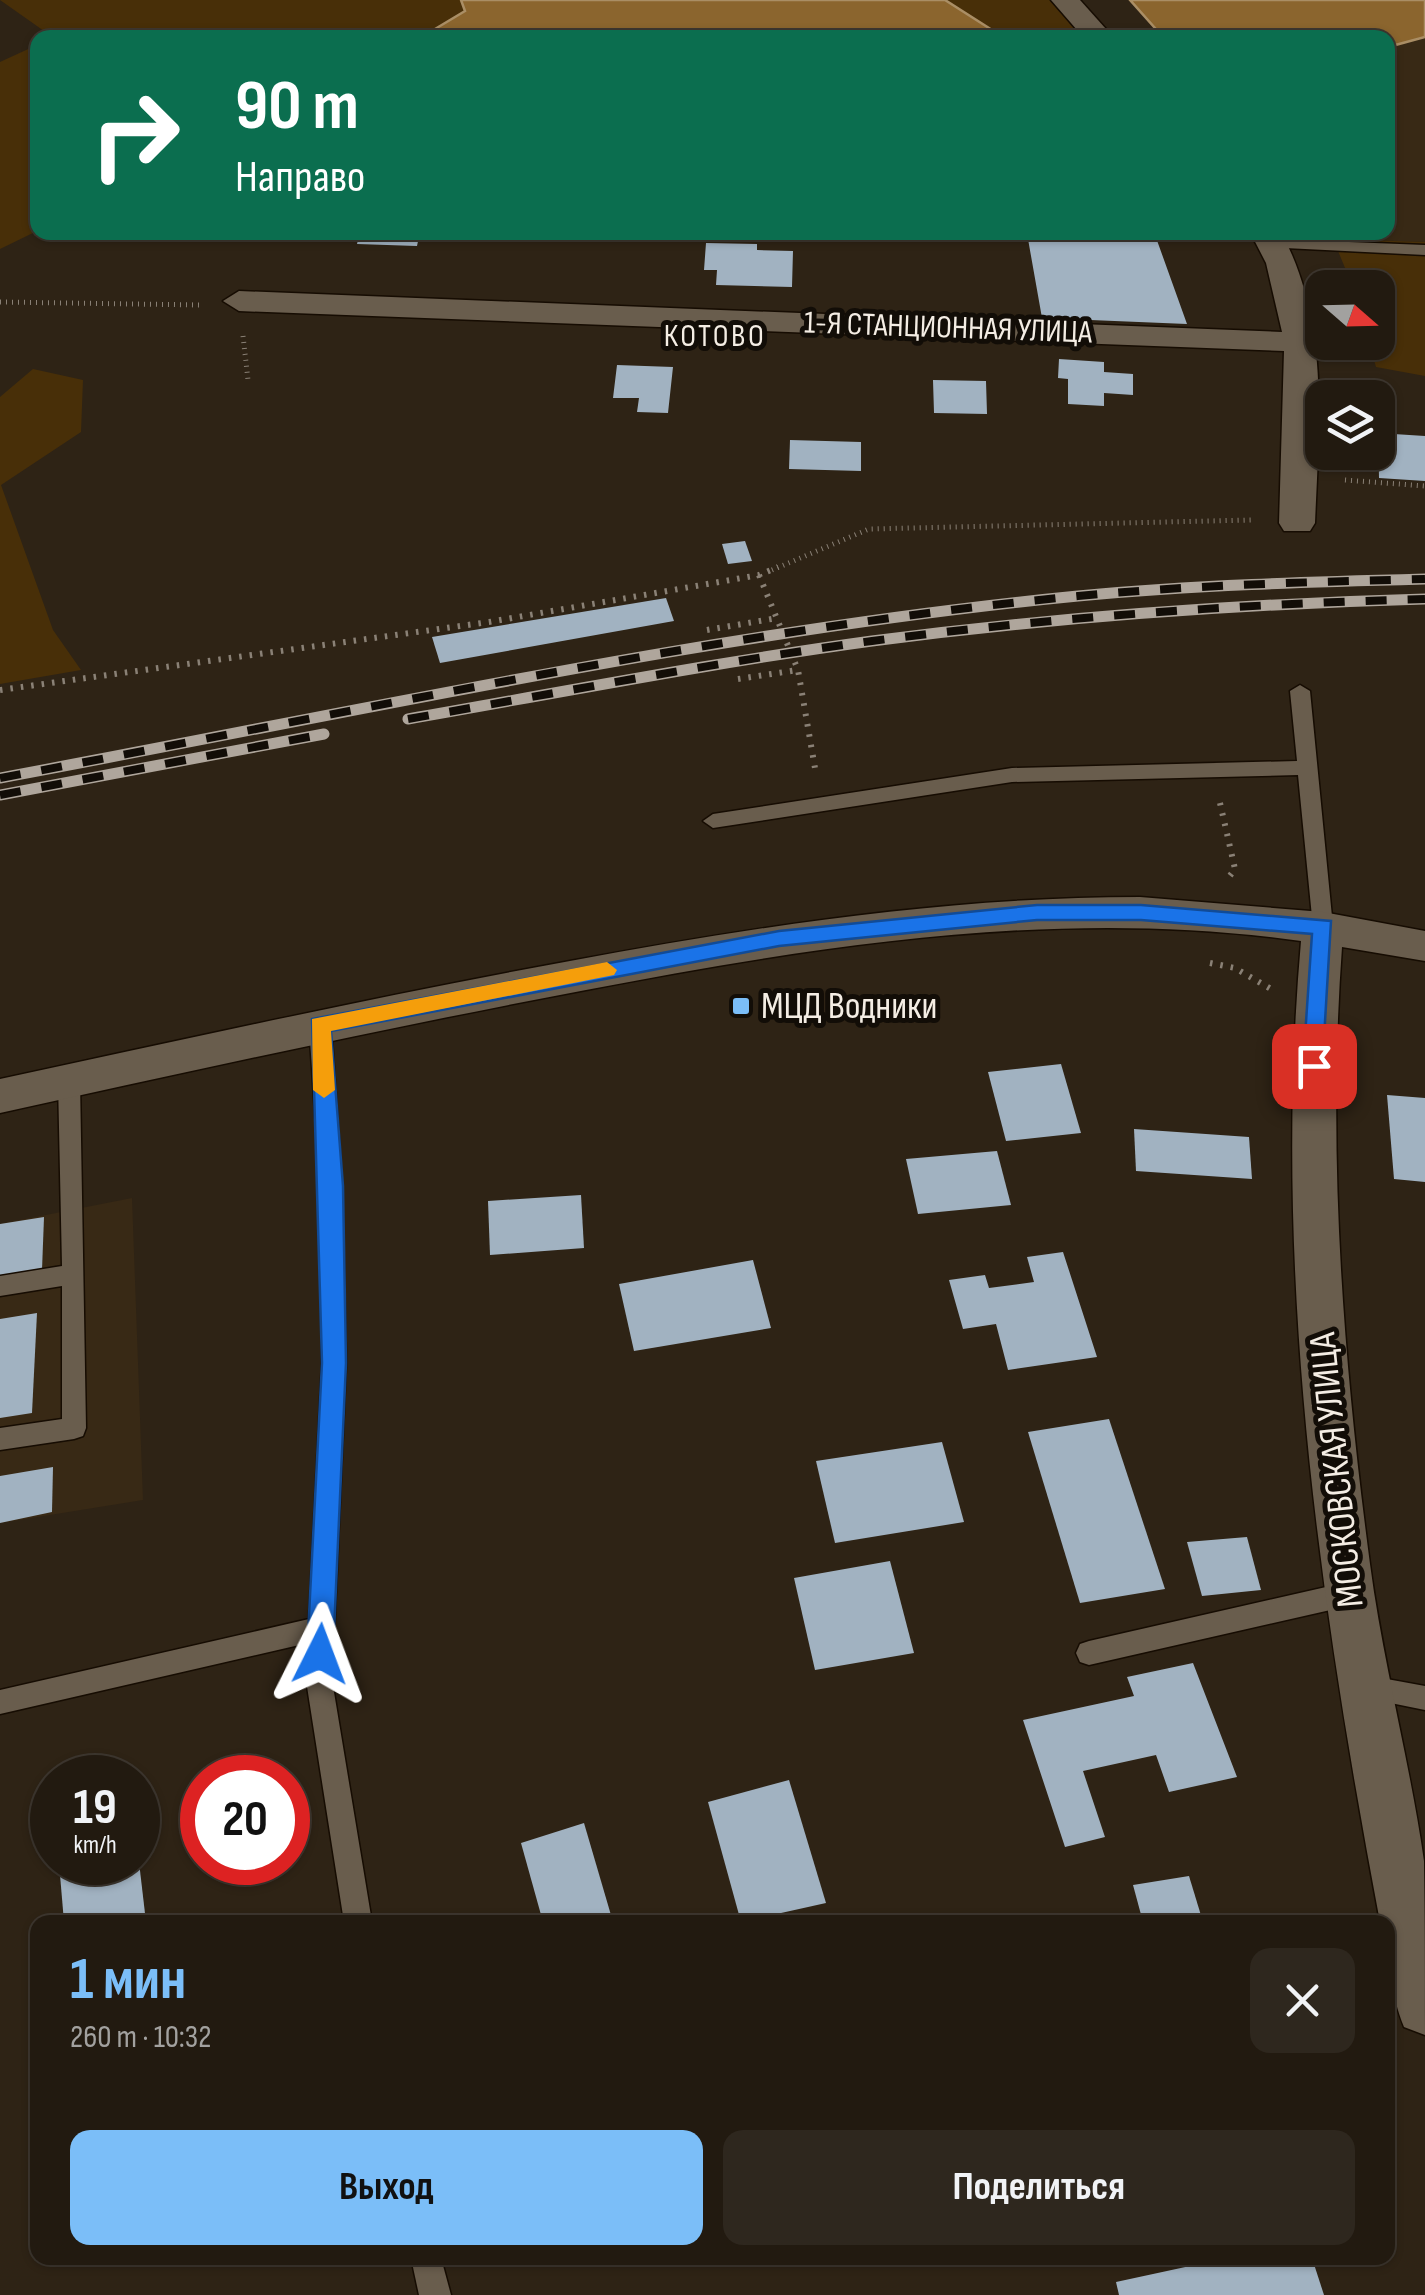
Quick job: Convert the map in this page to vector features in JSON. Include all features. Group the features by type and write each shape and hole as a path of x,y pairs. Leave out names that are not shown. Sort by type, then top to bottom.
{"street":[{"path":"1065,0 1093,30"},
{"path":"1270,240 1290,287 1303,389 1297,523"},
{"name":"1-Я СТАНЦИОННАЯ УЛИЦА","path":"239,301 1298,342"},
{"path":"0,1096 320,1025 764,941 915,923 1037,913 1141,912 1324,927 1425,946"},
{"name":"МОСКОВСКАЯ УЛИЦА","path":"1324,927 1314,1038 1313,1224 1348,1594 1362,1687 1425,2006"}],"lane":[{"path":"1295,240 1425,250"},
{"path":"1300,690 1324,927"},
{"path":"712,821 1012,775 1306,768"},
{"path":"320,1025 331,1186 334,1363 319,1680 357,1915"},
{"path":"0,1439 74,1428 69,1080"},
{"path":"0,1286 74,1274"},
{"path":"1088,1653 1348,1594"},
{"path":"0,1702 321,1628"},
{"path":"1362,1687 1425,1698"},
{"path":"428,2265 435,2295"}],"path":[{"path":"0,302 172,308 239,301"},
{"path":"1299,477 1425,486"},
{"path":"0,690 489,622 759,575 869,529 1164,520 1297,523"},
{"path":"759,575 798,670 821,802"},
{"path":"707,630 777,618"},
{"path":"738,679 798,670"},
{"path":"1213,770 1235,869 1227,880"},
{"path":"1204,962 1235,968 1267,985 1278,996"}],"shaded area":[{"path":"0,0 461,0 466,10 433,30 43,30"},
{"path":"461,0 945,0 992,30 433,30 465,11"},
{"path":"945,0 1065,0 1093,30 992,30"},
{"path":"1130,0 1425,0 1425,37 1395,45 1395,30 1157,30"},
{"path":"1425,37 1425,242 1364,240 1395,240 1395,45"},
{"path":"30,48 30,234 0,249 0,62"},
{"path":"1333,240 1425,242 1425,376 1376,367 1374,360 1395,360 1395,270 1346,270"},
{"path":"33,369 83,380 81,432 1,485 53,630 81,670 0,684 0,397"},
{"path":"132,1198 143,1500 0,1523 0,1224"}],"building":[{"path":"358,240 418,240 417,246 357,244"},
{"path":"1028,240 1157,240 1187,324 1042,318"},
{"path":"706,243 757,244 757,250 793,251 792,287 716,285 717,270 704,270"},
{"path":"1059,359 1104,362 1104,372 1133,374 1133,395 1104,393 1104,406 1068,404 1068,379 1058,378"},
{"path":"617,365 673,367 668,413 637,412 639,398 613,398"},
{"path":"933,380 986,381 987,414 934,413"},
{"path":"1395,434 1425,436 1425,481 1379,478 1379,470 1395,470"},
{"path":"790,440 861,442 861,471 789,469"},
{"path":"745,541 752,561 728,564 722,544"},
{"path":"666,598 674,621 440,663 432,637"},
{"path":"1061,1064 1081,1133 1006,1141 988,1072"},
{"path":"1387,1095 1425,1098 1425,1182 1394,1179"},
{"path":"1134,1129 1249,1137 1252,1179 1136,1171"},
{"path":"997,1151 1011,1205 918,1214 906,1159"},
{"path":"581,1195 584,1248 490,1255 488,1201"},
{"path":"44,1217 42,1270 0,1276 0,1224"},
{"path":"1063,1252 1097,1357 1008,1370 996,1324 963,1329 949,1280 985,1275 989,1288 1034,1282 1027,1257"},
{"path":"753,1260 771,1328 634,1351 619,1284"},
{"path":"37,1313 32,1413 0,1418 0,1319"},
{"path":"1109,1419 1165,1589 1080,1603 1028,1432"},
{"path":"942,1442 964,1522 835,1543 816,1461"},
{"path":"53,1467 52,1512 0,1523 0,1476"},
{"path":"1247,1537 1261,1590 1202,1596 1187,1542"},
{"path":"890,1561 914,1653 815,1670 794,1578"},
{"path":"1193,1663 1237,1777 1169,1792 1156,1755 1083,1771 1105,1837 1065,1847 1023,1720 1134,1696 1127,1677"},
{"path":"789,1780 826,1903 772,1915 739,1915 708,1802"},
{"path":"584,1823 611,1915 541,1915 521,1843"},
{"path":"1189,1876 1201,1915 1141,1915 1133,1885"},
{"path":"61,1885 142,1885 145,1915 63,1915"},
{"path":"1195,2265 1314,2265 1324,2295 1119,2295 1116,2282"}],"railway":[{"path":"0,778 537,675 942,611 1121,592 1425,579"},
{"path":"408,719 872,641 1148,613 1425,599"},
{"path":"0,795 324,734"}],"slow traffic":[{"path":"324,1090 320,1025 607,970"}],"place":[{"name":"МЦД Водники","path":"741,1006"}],"district":[{"name":"КОТОВО","path":"715,336"}],"route":[{"path":"320,1654 334,1363 331,1186 320,1025 779,938 1037,913 1141,912 1324,927 1314,1066"}]}
